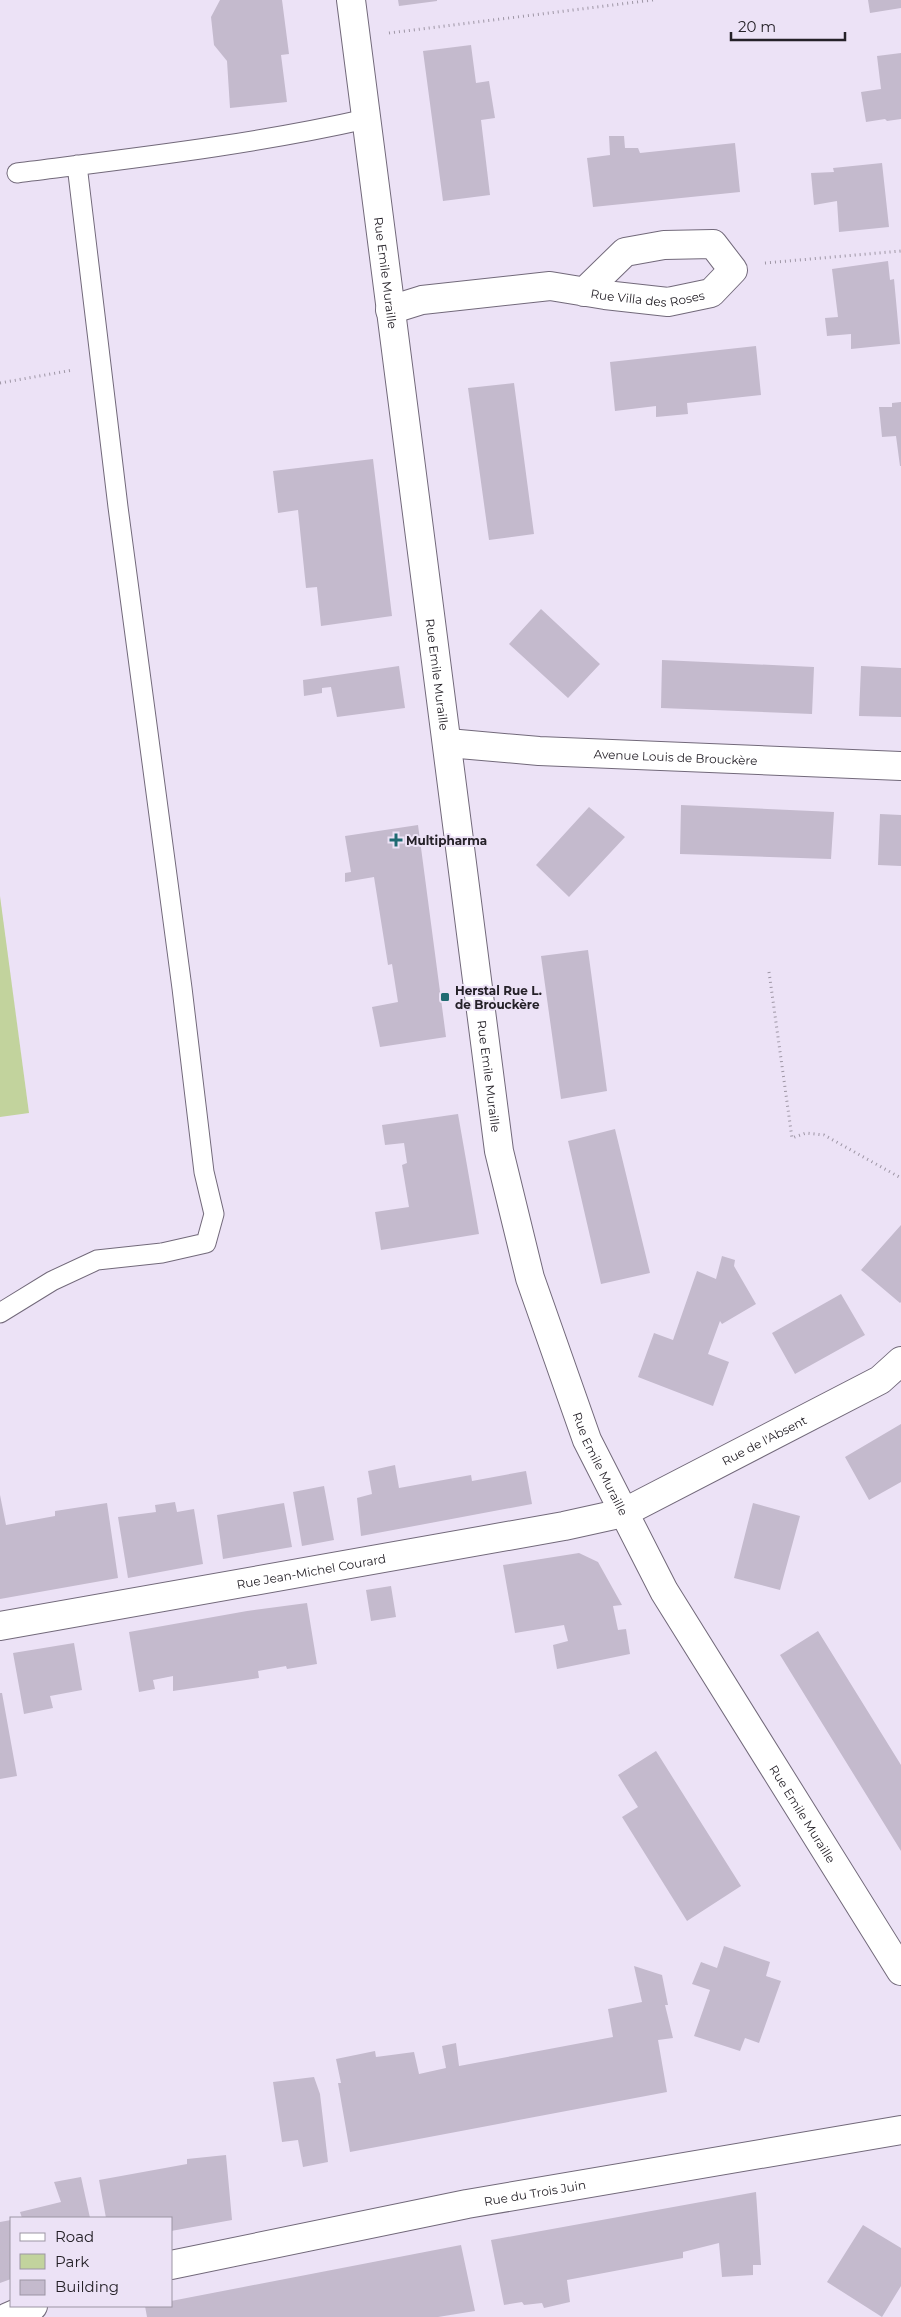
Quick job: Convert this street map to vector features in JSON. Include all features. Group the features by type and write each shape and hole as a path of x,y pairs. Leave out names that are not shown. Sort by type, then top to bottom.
{"street":[{"name":"Rue Emile Muraille","path":"351,0 499,1151 530,1278 587,1440 664,1592 901,1971"},
{"name":"Rue Villa des Roses","path":"390,310 422,300 550,286 584,292 668,302 711,293 733,270 714,244 664,245 625,252 584,292"},
{"name":"Avenue Louis de Brouckère","path":"448,743 539,751 901,766"},
{"name":"Rue de l'Absent","path":"622,1512 880,1380 901,1361"},
{"name":"Rue Jean-Michel Courard","path":"0,1626 564,1526 622,1512"},
{"name":"Rue du Trois Juin","path":"172,2265 467,2204 901,2130"},
{"path":"8,2317 31,2307"}],"lane":[{"path":"17,172 306,132 366,119"},
{"path":"0,1313 52,1281 97,1260 162,1253 206,1243 214,1214 204,1172 181,978 100,365 77,165"}],"path":[{"path":"356,37 653,0"},
{"path":"730,265 901,251"},
{"path":"0,383 100,365"},
{"path":"769,972 792,1138 806,1133 824,1135 901,1178"}],"green space":[{"path":"0,896 29,1113 0,1117"}],"building":[{"path":"220,0 282,0 289,54 281,55 287,102 230,108 227,61 214,45 211,17"},
{"path":"398,0 437,0 437,1 399,6"},
{"path":"868,0 901,0 901,8 870,13"},
{"path":"471,45 476,83 489,81 495,118 481,120 490,195 443,201 423,51"},
{"path":"901,53 901,119 866,122 861,92 881,89 877,56"},
{"path":"609,136 624,136 625,148 638,148 640,153 735,143 740,192 593,207 587,158 610,155"},
{"path":"882,163 889,227 839,232 837,201 814,205 811,173 834,172 833,168"},
{"path":"888,261 890,280 894,279 900,344 851,349 851,334 827,336 825,318 838,317 832,269"},
{"path":"756,346 761,395 687,403 688,414 656,417 656,406 615,411 610,362"},
{"path":"514,383 534,534 489,540 468,388"},
{"path":"901,402 900,466 896,436 882,437 879,407 892,407 892,403"},
{"path":"373,459 392,616 321,626 317,587 306,588 298,510 278,513 273,471"},
{"path":"541,609 600,664 568,698 509,644"},
{"path":"662,660 814,667 812,714 661,708"},
{"path":"399,666 405,708 337,717 331,687 322,688 322,693 304,696 303,680"},
{"path":"861,666 901,668 901,717 859,716"},
{"path":"681,805 834,812 831,859 680,854"},
{"path":"589,807 625,837 569,897 536,865"},
{"path":"880,814 901,815 901,866 878,865"},
{"path":"418,825 446,1037 380,1047 372,1007 398,1002 392,964 388,965 374,877 345,882 345,873 351,872 345,836"},
{"path":"588,950 607,1091 561,1099 541,956"},
{"path":"458,1114 479,1234 381,1250 375,1212 409,1207 402,1165 407,1163 404,1143 385,1145 382,1125"},
{"path":"615,1129 650,1273 601,1284 568,1141"},
{"path":"901,1225 901,1302 900,1303 861,1270"},
{"path":"722,1256 735,1260 734,1266 756,1304 722,1324 720,1321 708,1354 729,1362 713,1406 638,1377 654,1333 673,1340 697,1271 716,1279"},
{"path":"841,1294 865,1335 795,1374 772,1333"},
{"path":"901,1424 901,1482 869,1500 845,1457"},
{"path":"395,1465 399,1488 471,1475 472,1481 526,1471 532,1504 361,1536 357,1498 372,1494 368,1471"},
{"path":"324,1486 334,1540 302,1546 293,1492"},
{"path":"0,1495 6,1525 55,1516 55,1511 107,1503 118,1578 0,1599"},
{"path":"175,1502 177,1512 194,1509 203,1564 128,1578 118,1517 156,1512 155,1505"},
{"path":"284,1503 292,1547 223,1559 217,1515"},
{"path":"753,1503 800,1516 780,1590 734,1578"},
{"path":"579,1553 598,1562 622,1605 613,1606 618,1630 626,1629 630,1654 557,1669 553,1645 568,1641 564,1625 515,1633 503,1565"},
{"path":"391,1586 396,1617 371,1621 366,1590"},
{"path":"307,1603 317,1664 287,1669 286,1666 258,1671 259,1678 173,1691 173,1676 153,1680 155,1689 139,1692 129,1632 247,1611"},
{"path":"818,1631 901,1765 901,1851 780,1655"},
{"path":"74,1643 82,1690 50,1696 53,1708 24,1714 13,1653"},
{"path":"0,1693 2,1693 17,1776 0,1779"},
{"path":"656,1751 741,1886 687,1921 622,1817 638,1807 618,1775"},
{"path":"724,1946 770,1962 766,1976 781,1981 759,2043 745,2038 740,2051 694,2036 710,1990 692,1984 701,1962 717,1968"},
{"path":"634,1966 662,1975 668,2005 665,2005 673,2038 658,2040 667,2092 350,2152 338,2083 341,2083 336,2059 375,2051 376,2057 414,2052 419,2074 446,2068 442,2046 456,2043 459,2066 613,2037 608,2009 642,2002"},
{"path":"314,2077 320,2094 328,2162 303,2167 298,2140 282,2142 273,2082"},
{"path":"226,2155 232,2220 172,2231 172,2217 106,2217 99,2180 187,2164 187,2159"},
{"path":"81,2177 90,2217 22,2217 20,2212 61,2202 54,2182"},
{"path":"756,2192 761,2265 753,2265 753,2275 722,2277 719,2243 683,2252 683,2258 567,2280 570,2302 544,2308 542,2303 524,2305 522,2302 504,2305 491,2240"},
{"path":"10,2220 10,2279 0,2283 0,2222"},
{"path":"863,2225 901,2248 901,2286 882,2317 827,2282"},
{"path":"461,2245 475,2311 438,2317 147,2317 145,2307 172,2307 172,2301"}],"place":[{"name":"Multipharma","path":"396,840"},
{"name":"Herstal Rue L. de Brouckère","path":"445,997"}]}
